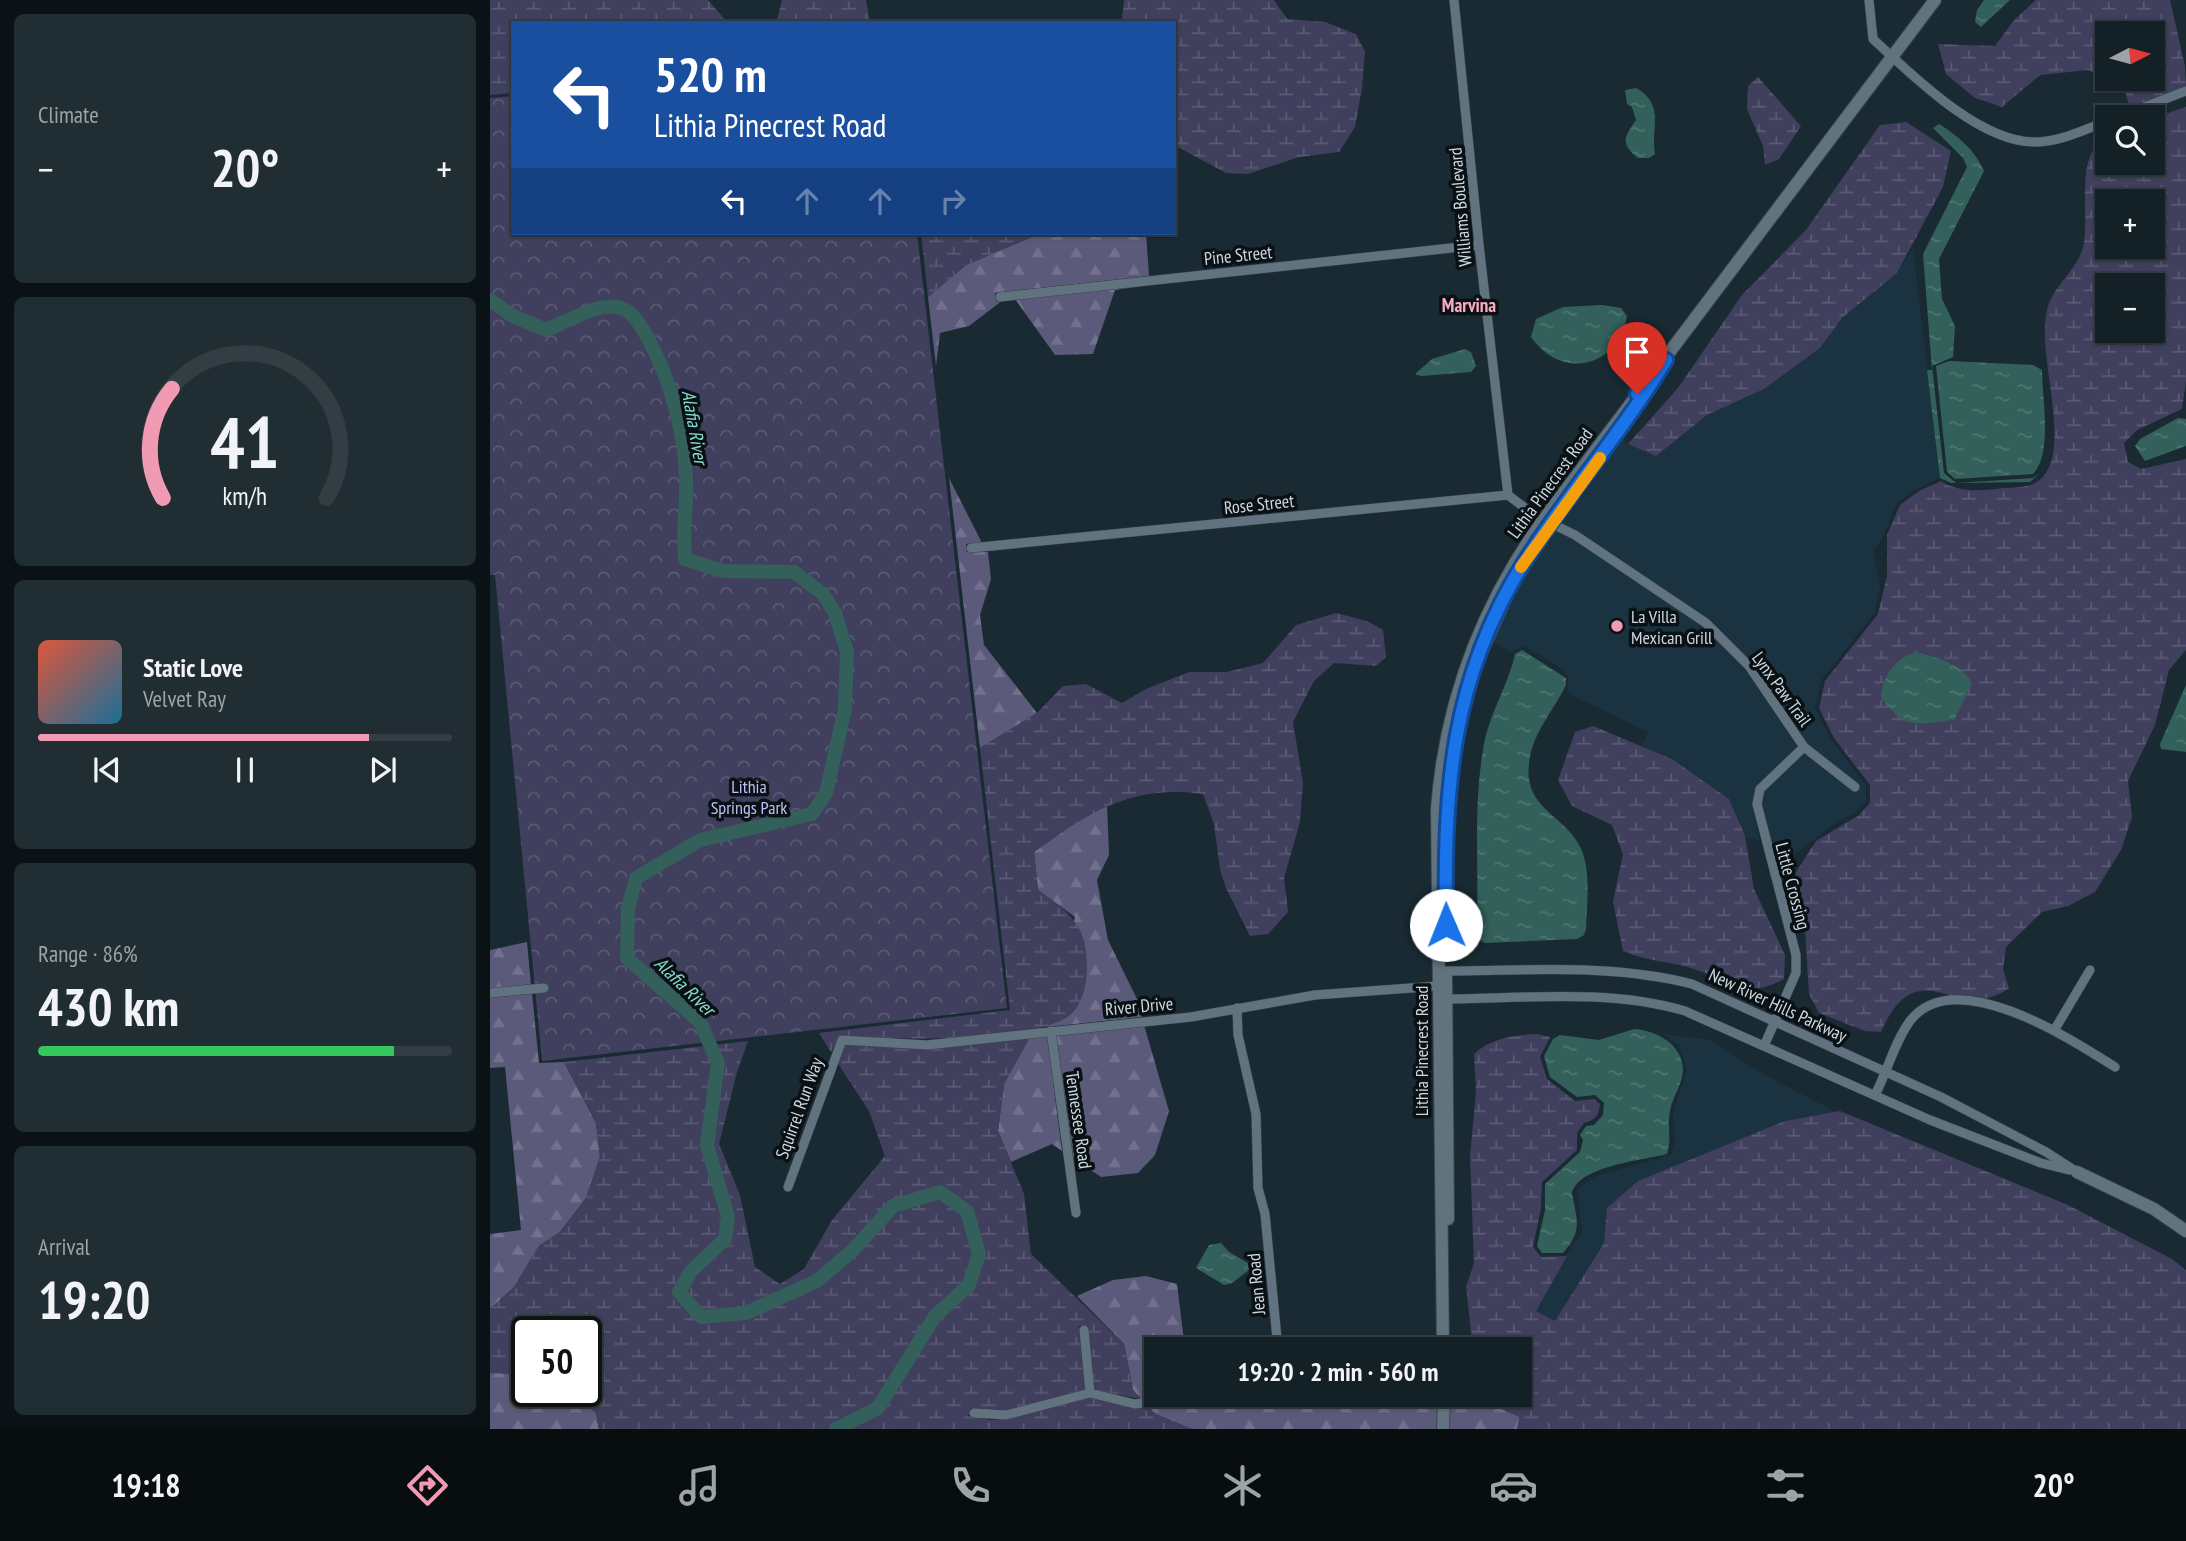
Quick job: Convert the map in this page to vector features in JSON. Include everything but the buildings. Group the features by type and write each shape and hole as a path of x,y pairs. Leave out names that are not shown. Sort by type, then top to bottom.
{"main road":[{"name":"Lithia Pinecrest Road","path":"1443,1337 1442,971 1437,809 1451,715 1482,622 1502,583 1935,0"},
{"name":"New River Hills Parkway","path":"2077,1172 2154,1209 2186,1231"},
{"path":"1443,1429 1444,1407"}],"street":[{"name":"Williams Boulevard","path":"1454,0 1508,495"},
{"path":"1869,0 1873,39 1967,117 1993,132 2034,142 2060,139 2095,126"},
{"path":"2149,105 2186,91"},
{"name":"Pine Street","path":"1000,297 1479,245"},
{"path":"1508,495 1547,522"},
{"name":"Rose Street","path":"971,548 1508,495"},
{"name":"Lynx Paw Trail","path":"1547,522 1574,535 1706,622 1749,666 1804,747 1855,787"},
{"name":"Little Crossing","path":"1764,1046 1796,973 1796,955 1757,804 1760,789 1804,747"},
{"path":"2055,1029 2090,970"},
{"name":"New River Hills Parkway","path":"1442,971 1616,971 1657,975 1692,984 1975,1114 2077,1172"},
{"path":"490,993 544,988"},
{"name":"New River Hills Parkway","path":"1441,994 1651,1001 1685,1011 1982,1140 2041,1163 2077,1172"},
{"name":"River Drive","path":"842,1040 927,1045 1191,1017 1315,995 1441,994"},
{"path":"1875,1095 1910,1022 1929,1004 1961,1000 2001,1008 2055,1029 2115,1067"},
{"name":"Jean Road","path":"1237,1008 1242,1057 1255,1104 1258,1188 1265,1216 1277,1337"},
{"name":"Tennessee Road","path":"1051,1031 1076,1213"},
{"name":"Squirrel Run Way","path":"788,1187 842,1040"},
{"path":"1084,1330 1090,1393"},
{"path":"974,1413 1006,1415 1090,1393 1135,1404 1144,1403"}],"shaded area":[{"path":"1913,248 1940,478 1916,489 1897,503 1883,537 1873,551 1880,588 1875,613 1822,679 1815,708 1831,739 1866,786 1866,802 1856,812 1837,822 1795,854 1770,845 1765,826 1762,804 1764,791 1779,774 1805,753 1855,793 1861,787 1808,744 1753,664 1710,620 1577,532 1557,522 1620,438 1628,444 1683,433 1707,415 1764,389 1820,348 1842,318 1897,273"},
{"path":"1552,529 1572,539 1703,626 1745,668 1798,747 1756,788 1752,804 1760,841 1745,836 1729,799 1672,759 1642,746 1648,732 1567,693 1569,676 1551,661 1523,646 1511,653 1490,639 1517,583"},
{"path":"1664,1034 1709,1040 1765,1075 1836,1112 1785,1121 1607,1208 1604,1243 1555,1321 1536,1311 1565,1256 1582,1232 1577,1189 1596,1176 1671,1155 1675,1143 1673,1113 1687,1069 1678,1045"}],"green space":[{"path":"490,0 708,0 726,21 511,21 511,93 490,95"},
{"path":"782,0 866,0 870,21 773,21 777,20"},
{"path":"1124,0 1274,0 1287,19 1325,22 1356,34 1365,52 1355,127 1339,152 1299,157 1248,174 1226,173 1176,146 1176,21 1120,21"},
{"path":"2036,0 2170,0 2185,66 2186,87 2138,105 2129,105 2125,91 2165,91 2165,21 2095,21 2095,73 2088,70 2040,75 2002,107 1975,98 1946,74 1938,44 1995,46 2014,20"},
{"path":"1758,77 1801,126 1779,159 1765,165 1763,146 1747,109 1748,86"},
{"name":"Lithia Springs Park","path":"511,96 511,235 917,235 1007,1008 542,1061 495,575 490,575 490,98"},
{"path":"2186,107 2186,381 2182,409 2137,430 2124,443 2128,462 2141,469 2186,459 2186,650 2169,670 2155,725 2128,781 2132,817 2121,850 2095,892 2068,906 2042,912 2006,947 2003,969 2009,988 1990,997 1972,999 1924,991 1909,995 1895,1007 1881,1032 1865,1031 1819,1013 1809,994 1805,929 1792,888 1796,872 1816,841 1859,815 1870,803 1870,785 1834,738 1819,708 1825,681 1878,614 1887,576 1887,535 1900,505 1919,491 1941,481 1955,488 1979,490 2024,486 2039,481 2051,462 2054,421 2046,351 2047,310 2054,294 2082,251 2085,238 2086,172 2095,147 2095,175 2165,175 2165,114"},
{"path":"1906,122 1951,151 1943,187 1897,273 1842,318 1820,348 1764,389 1707,415 1656,456 1628,444 1678,388 1742,295 1806,230 1880,125"},
{"path":"921,235 1036,235 966,265 928,297"},
{"path":"1036,235 1146,235 1149,276 995,293 996,301 1003,300 969,326 940,333 936,366 928,297 966,265"},
{"path":"1149,285 1115,290 1093,354 1055,355 1015,299"},
{"path":"949,478 982,543 966,544 967,552 988,552 991,579 980,615 984,645 1037,713 980,748"},
{"path":"1336,613 1367,621 1383,630 1386,657 1376,666 1334,663 1314,681 1293,722 1303,783 1300,822 1284,878 1288,912 1268,934 1250,936 1226,888 1220,869 1214,824 1203,794 1154,793 1133,797 1093,813 1034,852 1038,890 1067,913 1084,940 1087,966 1085,985 1079,1005 1070,1015 1052,1024 1026,1031 994,1035 924,1039 840,1035 831,1052 819,1033 1010,1010 980,748 1037,713 1063,686 1086,684 1122,703 1146,689 1189,672 1227,672 1263,663 1296,625"},
{"path":"1593,726 1672,759 1729,799 1745,836 1754,889 1785,955 1784,979 1759,988 1739,987 1688,967 1623,951 1613,902 1623,854 1612,825 1572,806 1558,780 1575,732"},
{"path":"1107,805 1109,855 1097,880 1108,940 1137,999 1142,1017 1046,1027 1050,1024 1075,917 1038,890 1034,852 1072,825"},
{"path":"527,942 531,985 490,989 490,950"},
{"path":"532,993 539,1063 564,1062 596,1123 600,1157 586,1198 560,1232 539,1246 514,1287 490,1309 490,1234 521,1230 505,1067 490,1068 490,997"},
{"path":"1144,1025 1169,1111 1155,1155 1138,1173 1101,1177 1073,1158 1056,1034"},
{"path":"1537,1034 1550,1037 1540,1057 1547,1079 1575,1101 1594,1099 1600,1104 1596,1117 1584,1123 1577,1133 1577,1150 1542,1182 1541,1208 1533,1247 1541,1257 1567,1256 1536,1311 1555,1321 1604,1243 1607,1208 1638,1181 1785,1121 1840,1111 2068,1205 2172,1259 2186,1270 2186,1429 1517,1429 1520,1417 1497,1407 1532,1407 1532,1337 1472,1337 1466,1287 1474,1263 1470,1157 1476,1091 1474,1054 1488,1044 1520,1035"},
{"path":"1047,1035 1062,1151 1052,1144 1011,1162 998,1131 1004,1084 1029,1038"},
{"path":"1029,1039 1004,1084 998,1131 1024,1194 1031,1254 1124,1344 1133,1390 1141,1399 1094,1390 1088,1326 1079,1326 1085,1390 1006,1411 971,1408 968,1416 991,1420 1007,1419 1090,1397 1144,1405 1155,1414 1192,1429 599,1429 596,1413 590,1407 602,1407 602,1316 511,1316 511,1374 490,1373 490,1309 514,1287 539,1246 560,1232 586,1198 600,1157 596,1123 564,1062 748,1041 737,1072 719,1144 740,1195 755,1267 780,1284 804,1269 832,1220 885,1156 869,1111 837,1062 845,1044 927,1049"},
{"path":"1146,1276 1177,1284 1184,1337 1144,1337 1144,1399 1141,1399 1133,1390 1124,1344 1077,1296 1113,1280"},
{"path":"490,1373 511,1374 511,1407 590,1407 596,1413 599,1429 490,1429"},
{"path":"1149,1407 1439,1407 1439,1429 1192,1429 1155,1414"},
{"path":"1448,1407 1497,1407 1520,1417 1517,1429 1448,1429"}],"water":[{"path":"1984,0 2010,0 1981,27 1975,22 1977,10"},
{"path":"1636,88 1651,102 1654,109 1655,154 1649,158 1638,158 1626,144 1627,135 1636,120 1632,107 1627,104 1625,90"},
{"path":"1939,124 1965,144 1984,171 1939,259 1942,299 1955,326 1953,357 1932,366 1944,473 1956,483 1940,478 1927,370 1932,370 1923,254 1967,167 1963,158 1933,128"},
{"path":"1602,305 1621,308 1627,316 1622,334 1601,357 1587,362 1557,360 1543,351 1531,337 1536,319 1563,307"},
{"path":"1465,349 1471,352 1476,366 1471,372 1421,376 1415,374 1432,359"},
{"path":"1949,361 2033,365 2042,370 2045,439 2039,465 2033,474 1955,479 1947,472 1936,366"},
{"path":"2178,418 2186,419 2186,446 2145,461 2135,446 2140,439"},
{"path":"2040,473 2030,482 1957,483 2033,478"},
{"path":"1522,650 1566,678 1566,685 1532,748 1528,774 1536,798 1571,833 1582,852 1588,884 1586,929 1584,935 1577,939 1485,943 1480,940 1477,927 1477,816 1480,772 1489,725 1515,654"},
{"path":"1916,652 1955,666 1972,683 1954,720 1912,723 1897,716 1881,697 1884,682 1891,669"},
{"path":"2186,685 2186,752 2161,749 2160,744"},
{"path":"1634,1029 1651,1032 1666,1040 1682,1061 1683,1075 1670,1111 1667,1154 1613,1166 1586,1176 1572,1193 1577,1225 1574,1238 1563,1253 1542,1253 1537,1246 1545,1210 1545,1184 1580,1152 1583,1140 1580,1135 1586,1126 1594,1125 1603,1115 1604,1103 1595,1095 1577,1097 1550,1077 1544,1056 1553,1039 1560,1035 1599,1040"},
{"path":"1221,1243 1229,1252 1248,1263 1249,1270 1232,1283 1224,1285 1196,1268 1209,1245"}],"waterway":[{"name":"Alafia River","path":"490,300 511,315 546,330 599,308 622,308 631,314 641,326 664,372 681,433 686,475 685,559 723,571 794,572 823,594 835,613 847,652 845,709 826,793 812,814 700,840 636,878 628,909 627,958 700,1022 718,1063 707,1145 728,1217 725,1239 691,1271 679,1292 701,1317 746,1313 817,1281 853,1250 893,1206 940,1192 967,1211 979,1254 969,1285 935,1316 878,1408 836,1429"}],"slow traffic":[{"path":"1521,567 1600,458"}],"place":[{"name":"La Villa Mexican Grill","path":"1617,626"}],"district":[{"name":"Marvina","path":"1469,305"}],"route":[{"path":"1446,925 1446,814 1449,774 1456,731 1473,669 1501,604 1524,563 1625,425 1666,360 1637,394"}]}
